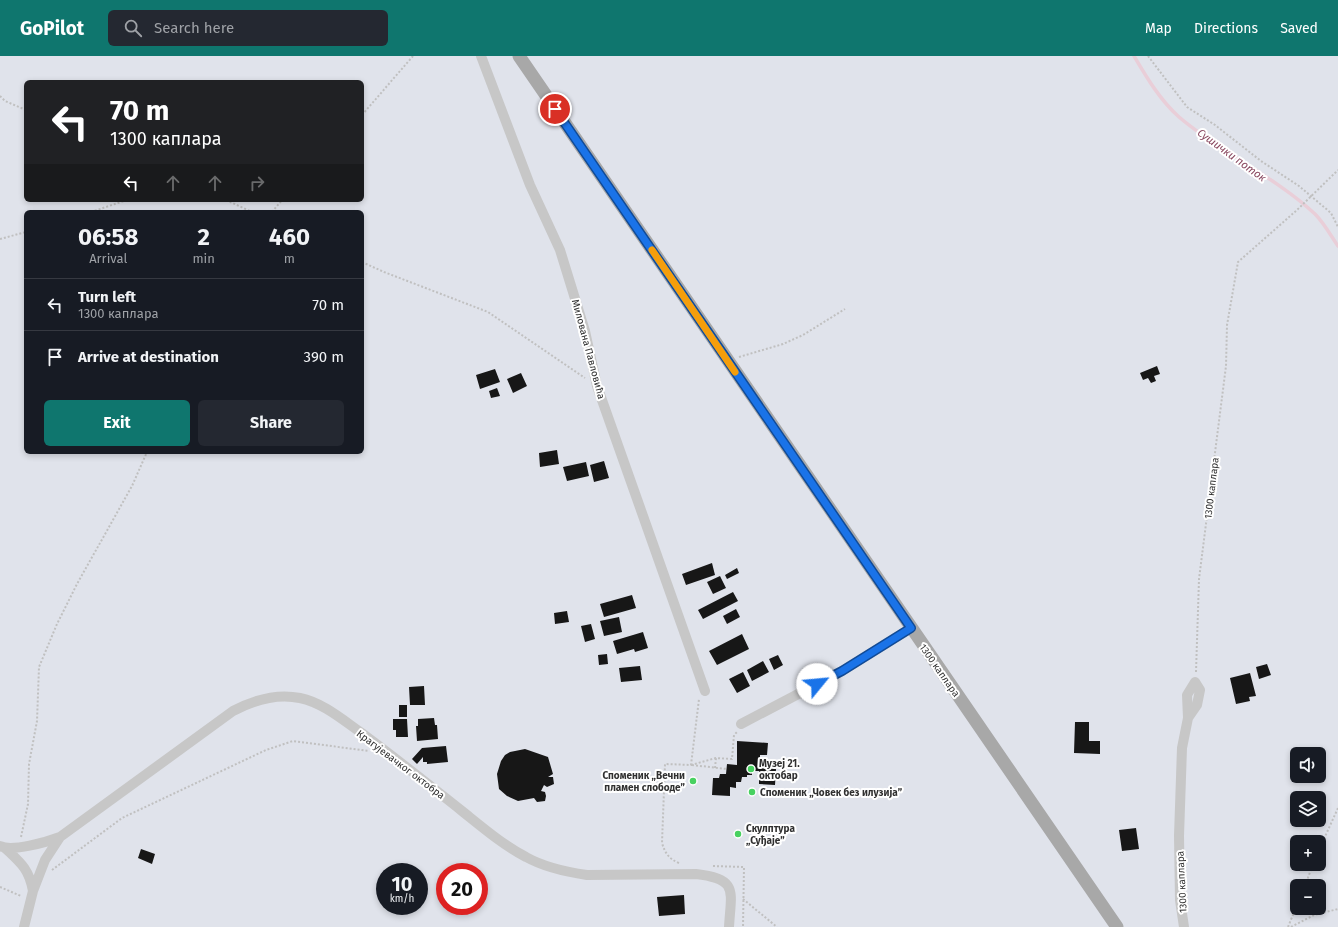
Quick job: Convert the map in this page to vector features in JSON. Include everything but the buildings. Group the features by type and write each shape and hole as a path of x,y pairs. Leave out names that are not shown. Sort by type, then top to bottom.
{"main road":[{"name":"1300 каплара","path":"519,56 1117,927"}],"street":[{"name":"Милована Павловића","path":"481,56 530,185 560,250 585,331 597,386 703,686"},
{"path":"741,724 842,671 911,628"},
{"name":"1300 каплара","path":"1184,927 1180,900 1179,836 1182,748 1188,718 1187,695 1195,682"},
{"name":"Крагујевачког октобра","path":"60,838 233,711 258,700 280,697 301,698 313,702 340,718 388,752 486,830 526,857 553,867 587,875 696,874 714,876 724,881 730,889 729,927"},
{"path":"3,847 37,845 60,838"},
{"path":"24,927 32,896 45,860 60,838"},
{"path":"3,847 22,865 28,873 31,879 32,896"}],"path":[{"path":"364,113 413,56"},
{"path":"1148,56 1187,107 1215,125 1261,160 1299,186 1331,213 1338,227"},
{"path":"0,96 4,101 24,109"},
{"name":"1300 каплара","path":"1195,682 1200,579 1226,366 1228,325 1238,262 1297,210 1338,170"},
{"path":"97,210 121,202"},
{"path":"230,202 248,210"},
{"path":"274,210 280,202"},
{"path":"0,239 24,233"},
{"path":"364,263 488,312 597,386"},
{"path":"727,360 783,344 802,335 844,309"},
{"path":"19,846 28,804 29,764 37,721 40,667 57,624 70,597 132,486 146,454"},
{"path":"691,765 703,686"},
{"path":"691,765 716,758 732,759 734,736 741,724"},
{"path":"38,878 49,872 122,818 266,750 293,741 375,752"},
{"path":"715,768 716,758"},
{"path":"683,864 669,858 664,851 662,843 665,764 727,769"},
{"path":"1326,835 1338,808"},
{"path":"712,866 744,867 742,927"},
{"path":"0,887 32,896"},
{"path":"743,899 777,927"},
{"path":"1290,927 1314,915 1338,909"},
{"path":"1290,927 1294,915"}],"shaded area":[{"path":"0,56 1338,56 1338,927 0,927"}],"waterway":[{"name":"Сушички поток","path":"1134,56 1160,96 1179,117 1212,142 1299,200 1315,214 1338,246"}],"slow traffic":[{"path":"652,250 735,372"}],"place":[{"name":"Музеј 21. октобар","path":"751,769"},
{"name":"Споменик „Вечни пламен слободе”","path":"693,781"},
{"name":"Споменик „Човек без илузија”","path":"752,792"},
{"name":"Скулптура „Суђаје”","path":"738,834"}],"route":[{"path":"555,109 911,628 842,671 817,684"}]}
